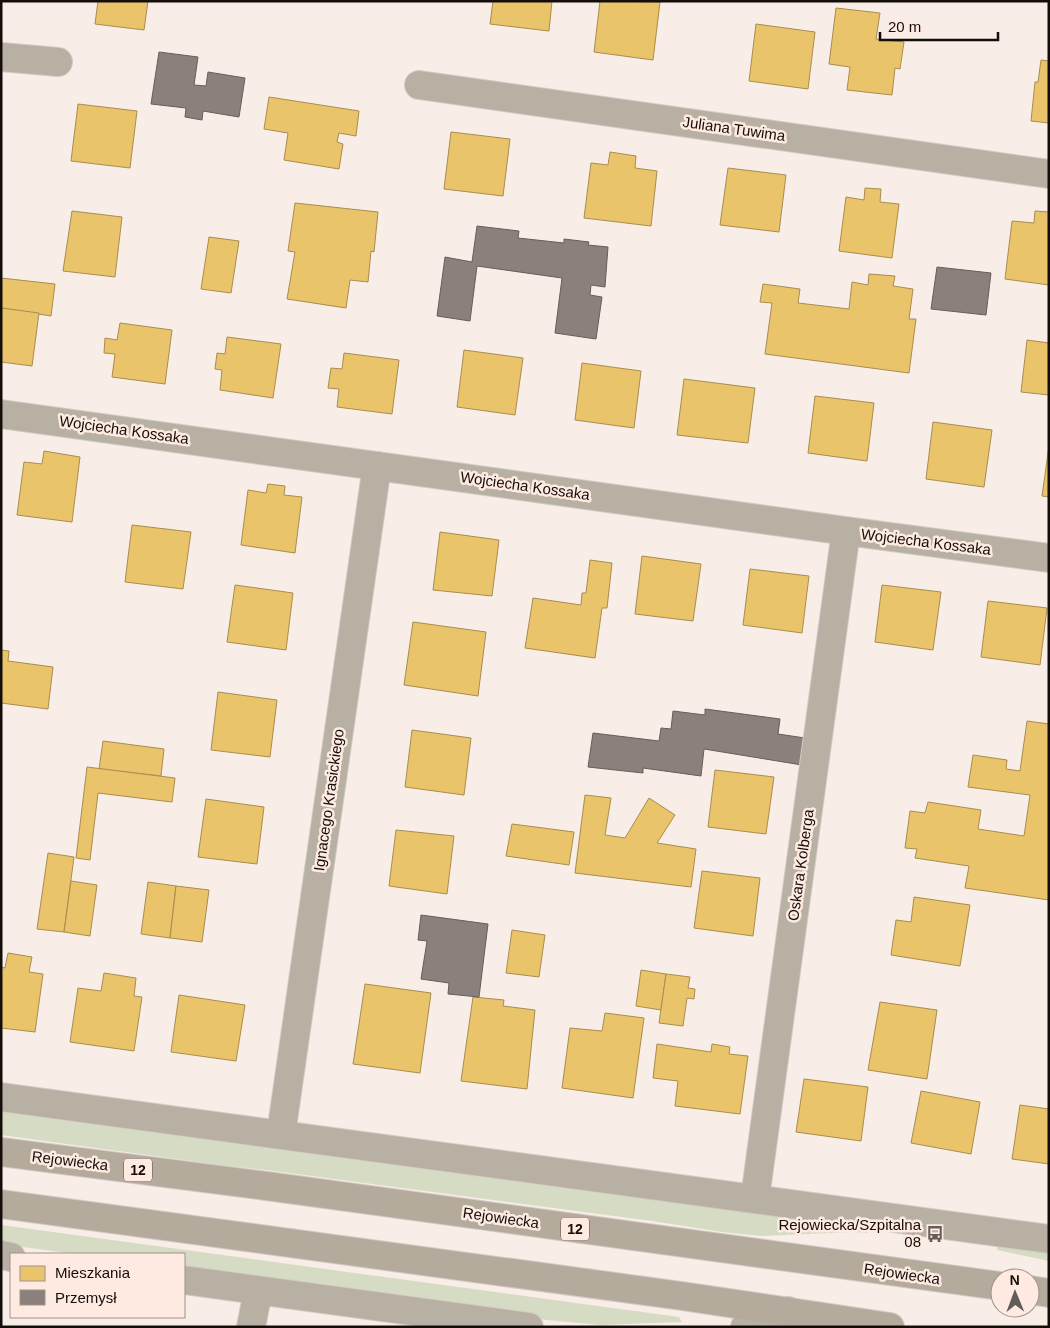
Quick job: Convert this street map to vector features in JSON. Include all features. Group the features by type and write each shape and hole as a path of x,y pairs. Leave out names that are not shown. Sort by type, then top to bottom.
{"highway":[{"name":"Rejowiecka","path":"1,1152 274,1187 990,1285"},
{"path":"1,1204 672,1294 890,1327"}],"street":[{"path":"1,57 58,62"},
{"name":"Juliana Tuwima","path":"419,85 1049,174"},
{"name":"Wojciecha Kossaka","path":"1,414 1049,558"},
{"name":"Ignacego Krasickiego","path":"281,1134 377,466"},
{"name":"Oskara Kolberga","path":"755,1198 846,531"},
{"path":"1,1097 1049,1239"},
{"path":"185,1280 529,1327"},
{"path":"251,1327 258,1290"},
{"path":"745,1327 788,1312"}],"green space":[{"path":"1,1112 585,1191 869,1226 868,1233 761,1236 722,1232 652,1221 1,1135"},
{"path":"1,1225 679,1317 682,1322 600,1325 547,1320 185,1270 185,1253 68,1253 1,1244"},
{"path":"998,1242 1049,1251 1049,1261 997,1250"}],"building: Mieszkania":[{"path":"98,1 148,1 144,30 95,24"},
{"path":"493,1 552,1 549,31 490,24"},
{"path":"600,1 660,2 653,60 594,52"},
{"path":"836,8 880,13 876,39 904,42 900,69 895,68 892,95 847,90 850,67 829,64"},
{"path":"756,24 815,32 808,89 749,81"},
{"path":"1041,60 1049,61 1049,123 1031,121 1035,82 1038,82"},
{"path":"269,97 359,111 356,136 339,133 337,142 343,144 339,169 284,160 288,133 264,129"},
{"path":"78,104 137,111 130,168 71,161"},
{"path":"451,132 510,139 503,196 444,189"},
{"path":"610,152 636,156 635,168 657,171 651,226 584,218 591,163 608,165"},
{"path":"728,168 786,175 779,232 720,225"},
{"path":"865,188 881,189 880,202 899,204 892,258 839,251 846,197 864,200"},
{"path":"295,203 378,212 374,252 371,251 368,282 350,280 346,308 287,299 295,252 288,251"},
{"path":"72,211 122,217 115,277 63,271"},
{"path":"1035,211 1049,212 1049,285 1005,279 1012,221 1034,223"},
{"path":"209,237 239,241 231,293 201,289"},
{"path":"869,274 895,276 893,286 913,289 909,319 916,319 909,373 765,354 772,303 760,302 763,284 800,289 798,303 849,309 852,282 868,285"},
{"path":"1,278 55,284 51,316 1,308"},
{"path":"1,308 39,313 32,366 1,362"},
{"path":"120,323 172,330 165,384 112,377 115,354 104,353 105,338 117,340"},
{"path":"227,337 281,344 273,398 220,390 222,370 215,369 217,353 225,354"},
{"path":"1027,340 1049,343 1049,395 1021,392"},
{"path":"464,350 523,358 515,415 457,407"},
{"path":"344,353 399,360 392,414 337,407 339,389 328,388 331,368 342,369"},
{"path":"582,363 641,371 634,428 575,420"},
{"path":"684,379 755,388 748,443 677,435"},
{"path":"815,396 874,403 867,461 808,453"},
{"path":"933,422 992,430 984,487 926,479"},
{"path":"1049,446 1049,497 1042,496"},
{"path":"44,451 80,457 72,522 17,515 24,462 42,464"},
{"path":"268,484 285,486 284,495 302,497 295,553 241,545 248,490 266,493"},
{"path":"132,525 191,532 183,589 125,582"},
{"path":"440,532 499,540 492,596 433,590"},
{"path":"642,556 701,564 693,621 635,614"},
{"path":"590,560 612,563 607,608 602,608 595,658 525,648 533,598 581,605 582,593 586,593"},
{"path":"750,569 809,576 802,633 743,625"},
{"path":"235,585 293,593 286,650 227,642"},
{"path":"882,585 941,592 933,650 875,642"},
{"path":"988,601 1047,608 1040,665 981,657"},
{"path":"413,622 486,632 478,696 404,685"},
{"path":"1,650 9,651 8,661 53,667 48,709 1,703"},
{"path":"218,692 277,700 270,757 211,750"},
{"path":"1027,721 1049,724 1049,900 965,888 969,866 915,858 917,849 905,848 910,811 925,813 928,802 981,810 978,829 1024,836 1030,795 968,787 973,755 1007,760 1006,769 1020,771"},
{"path":"412,730 471,738 464,795 405,787"},
{"path":"103,741 164,749 161,776 99,769"},
{"path":"87,767 175,778 172,802 98,793 90,860 76,858"},
{"path":"715,770 774,777 766,834 708,827"},
{"path":"585,795 611,798 605,835 625,838 649,798 675,815 657,843 696,849 691,887 575,873"},
{"path":"206,799 264,807 257,864 198,857"},
{"path":"512,824 574,832 569,865 506,856"},
{"path":"396,830 454,836 447,894 389,886"},
{"path":"48,853 74,857 64,932 37,929"},
{"path":"702,871 760,878 753,936 694,928"},
{"path":"71,881 97,885 90,936 64,932"},
{"path":"148,882 176,886 170,938 141,934"},
{"path":"176,886 209,890 202,942 170,938"},
{"path":"914,897 970,905 960,966 891,955 896,920 911,922"},
{"path":"512,930 545,935 539,977 506,973"},
{"path":"8,953 32,957 29,972 43,974 35,1032 1,1028 1,967 5,968"},
{"path":"641,970 666,974 661,1010 636,1006"},
{"path":"104,973 136,978 134,996 142,997 134,1051 70,1042 78,988 101,991"},
{"path":"666,974 690,977 688,988 695,989 694,999 687,998 683,1026 659,1023"},
{"path":"365,984 431,993 420,1073 353,1064"},
{"path":"179,995 245,1005 236,1061 171,1052"},
{"path":"473,997 504,1000 503,1006 535,1010 527,1089 461,1081"},
{"path":"880,1002 937,1010 927,1079 868,1070"},
{"path":"605,1013 644,1018 633,1098 562,1088 570,1028 602,1031"},
{"path":"657,1044 711,1052 712,1044 730,1047 729,1054 748,1056 740,1114 675,1106 678,1081 653,1078"},
{"path":"804,1079 868,1087 861,1141 796,1132"},
{"path":"921,1091 980,1102 971,1154 911,1143"},
{"path":"1020,1105 1049,1109 1049,1164 1012,1159"}],"building: Przemysł":[{"path":"159,52 198,57 194,85 206,86 208,72 245,78 239,117 203,111 202,120 185,117 186,108 151,104"},
{"path":"477,226 519,231 518,238 564,243 564,239 589,242 588,245 608,247 605,287 591,285 590,295 602,297 596,339 555,333 562,278 477,266 470,321 437,316 445,257 472,262"},
{"path":"937,267 991,273 986,315 931,309"},
{"path":"705,709 780,719 778,734 805,738 802,765 704,749 701,776 643,768 643,773 588,767 593,733 659,741 661,728 671,729 673,711 705,715"},
{"path":"421,915 488,924 479,997 448,994 449,983 421,979 427,941 418,940"}],"place":[{"name":"Rejowiecka/Szpitalna 08","path":"935,1234"}]}
